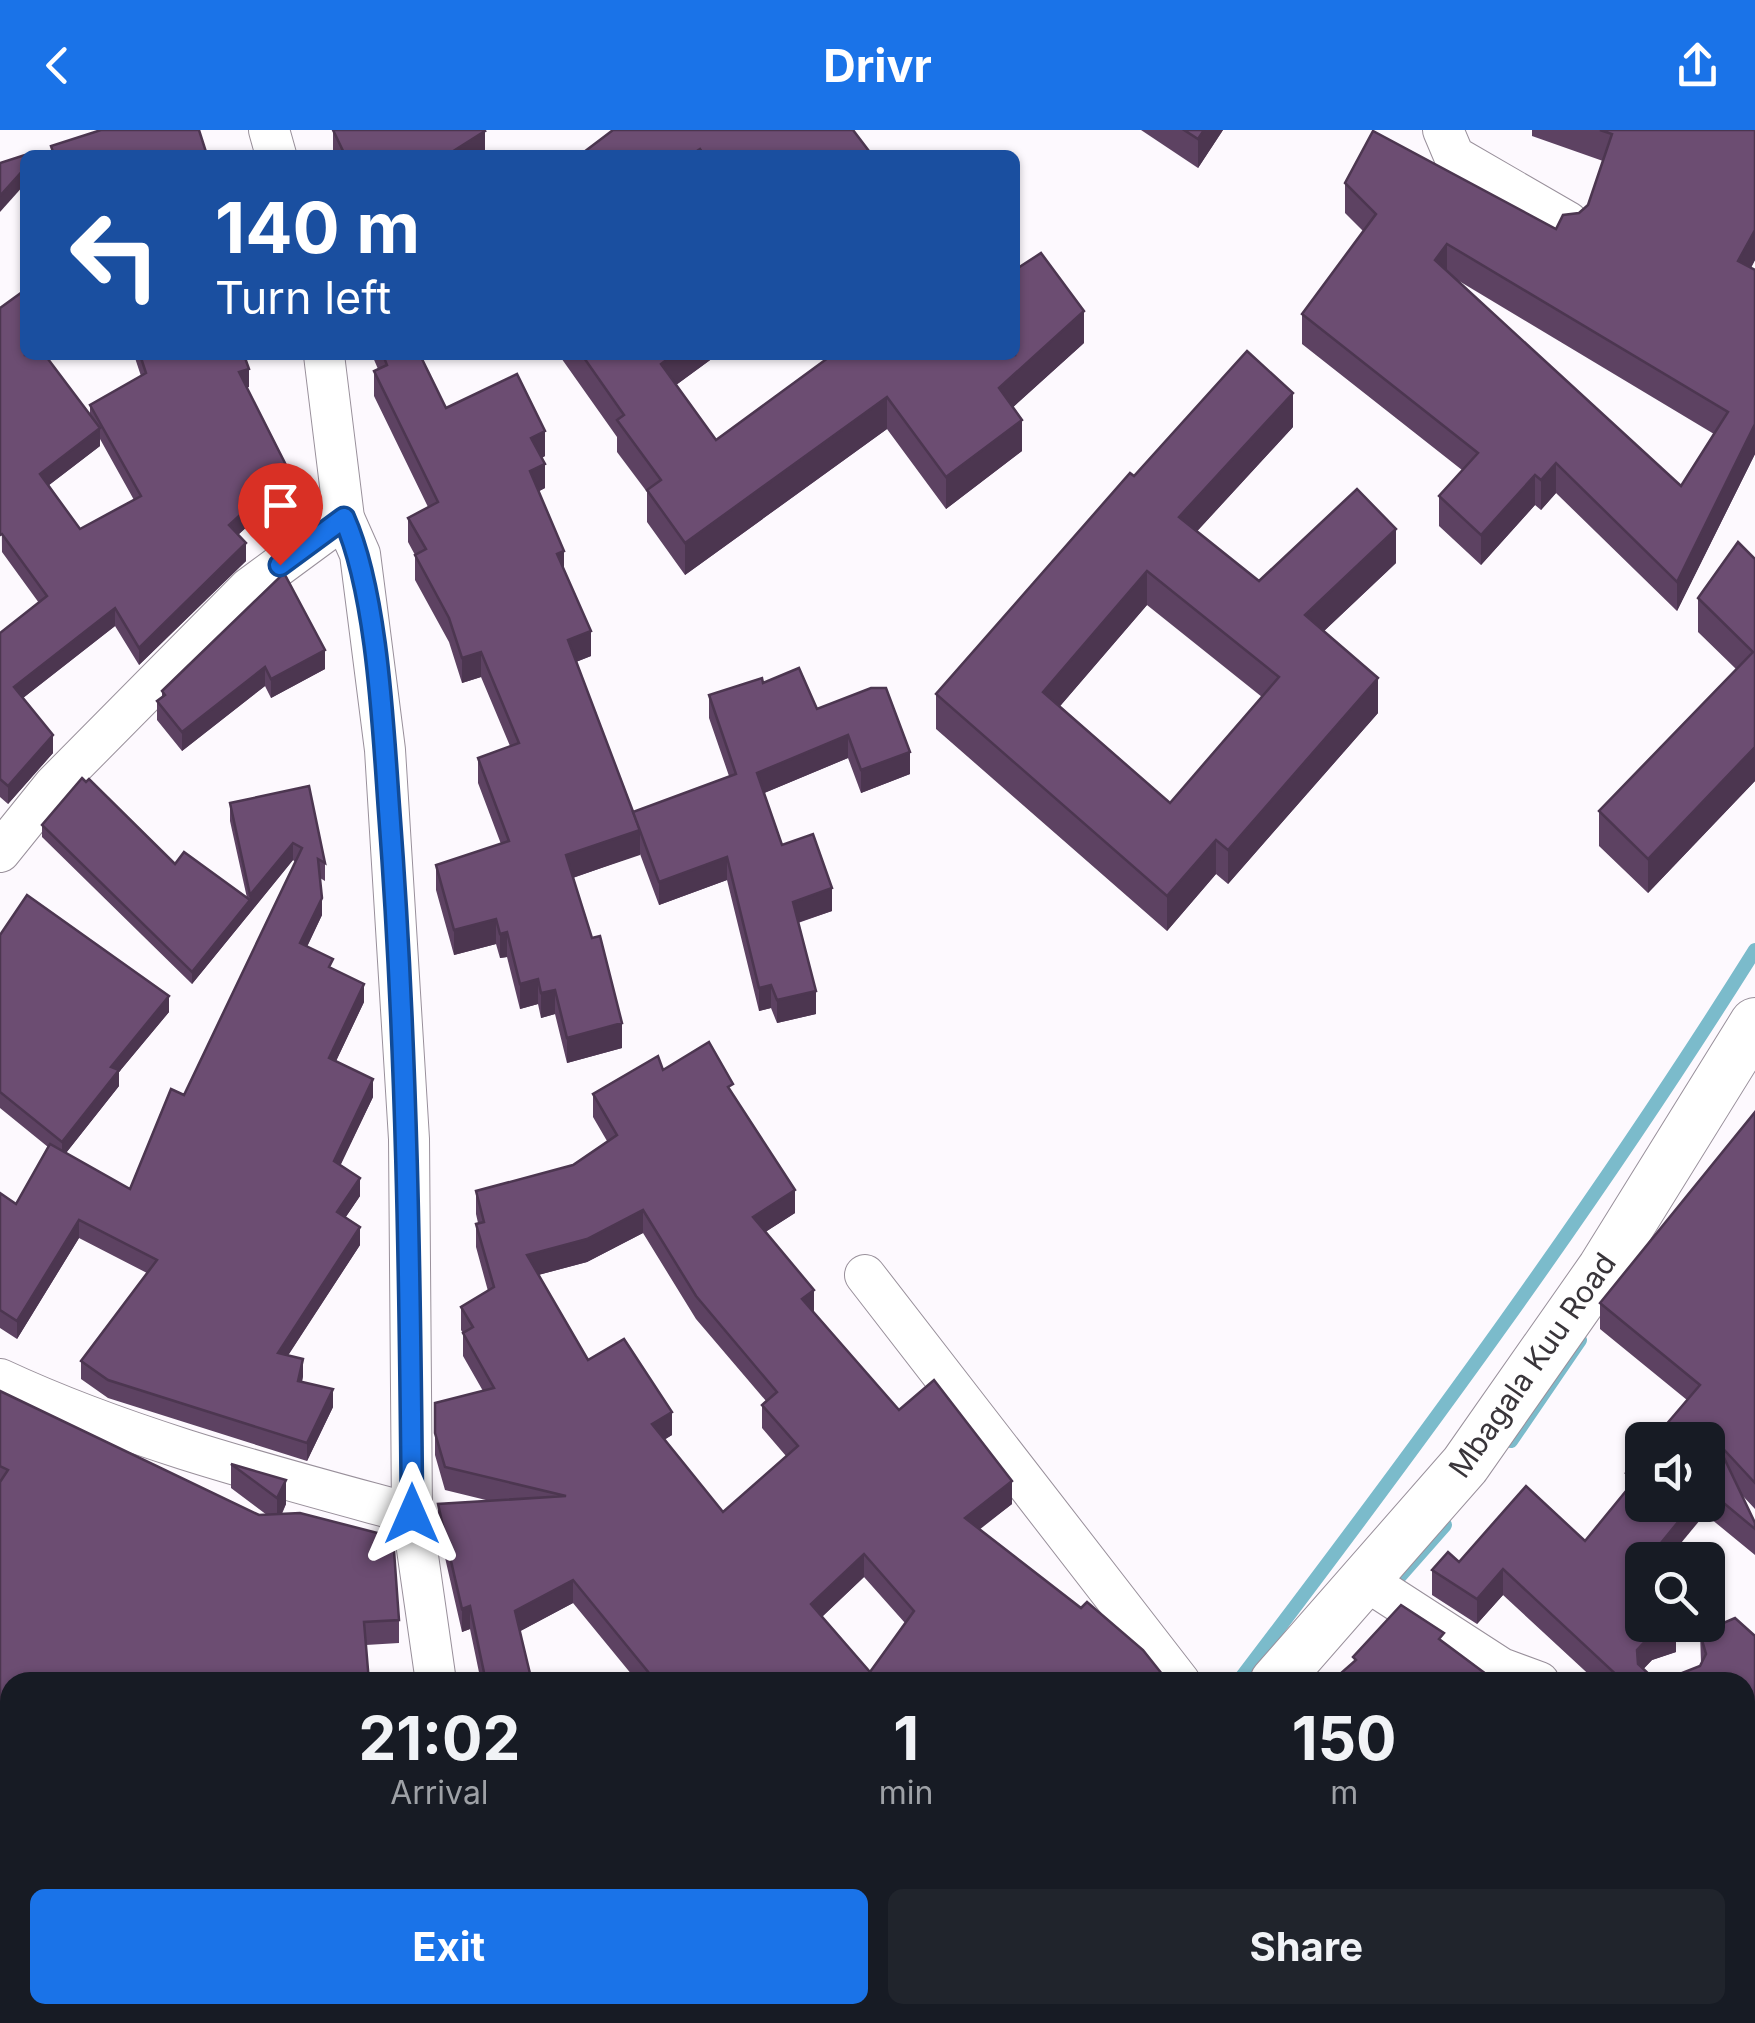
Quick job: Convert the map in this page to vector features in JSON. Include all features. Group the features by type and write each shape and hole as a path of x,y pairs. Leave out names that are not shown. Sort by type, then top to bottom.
{"street":[{"path":"1443,130 1454,156 1568,222"},
{"path":"325,360 344,518 360,554 385,750 409,1140 412,1514 435,1672"},
{"path":"0,852 54,785 248,588 344,518"},
{"name":"Mbagala Kuu Road","path":"1284,1672 1466,1465 1604,1268 1755,1023"},
{"path":"865,1275 1172,1672"},
{"path":"0,1378 56,1405 246,1469 412,1514"},
{"path":"1366,1580 1512,1672"}],"building":[{"path":"101,130 199,130 205,150 52,150 51,146"},
{"path":"333,130 485,131 455,150 343,150"},
{"path":"613,130 853,130 868,150 700,149 587,150"},
{"path":"1184,130 1204,130 1198,139"},
{"path":"1600,130 1755,130 1755,230 1738,261 1755,270 1755,424 1677,582 1556,463 1541,480 1535,475 1481,535 1439,496 1478,453 1302,314 1376,214 1345,183 1373,131 1556,229 1563,215 1579,213 1588,205 1612,134","holes":["1447,244 1728,412 1681,486 1435,260"]},
{"path":"20,157 20,174 0,196 0,163"},
{"path":"1041,253 1084,311 999,388 1022,420 946,477 887,397 685,543 647,490 661,480 617,420 624,415 586,360 666,360 661,364 716,440 825,360 1020,360 1020,267"},
{"path":"20,294 20,360 49,360 100,428 40,474 80,529 141,496 90,405 146,373 142,360 246,360 249,369 239,372 293,479 262,495 229,525 246,543 139,648 115,608 14,687 53,735 8,786 0,779 0,633 47,596 0,535 0,308"},
{"path":"1247,351 1293,393 1179,517 1259,581 1357,489 1396,529 1305,615 1378,678 1228,850 1216,840 1167,896 936,694 1130,473 1134,476","holes":["1147,571 1279,677 1170,803 1043,692"]},
{"path":"385,360 422,360 446,408 517,374 545,431 531,438 545,464 530,471 564,551 557,554 591,631 568,640 640,830 566,855 592,938 600,936 622,1023 567,1038 555,990 541,993 538,979 520,984 507,932 500,934 496,919 454,930 436,865 509,841 478,758 519,743 481,652 462,658 449,618 415,555 426,549 408,518 438,502 374,371 387,365"},
{"path":"1738,542 1755,559 1755,747 1648,859 1599,811 1753,652 1698,598"},
{"path":"284,573 325,650 271,679 265,667 182,732 157,701 165,695 162,691"},
{"path":"799,668 817,709 871,688 886,688 910,752 861,770 848,735 757,773 782,845 813,834 832,888 793,902 816,991 777,1000 771,985 759,988 727,857 659,882 633,812 736,774 709,695 762,678 763,683"},
{"path":"82,778 86,782 89,779 175,864 184,852 250,900 192,972 42,825"},
{"path":"309,786 325,863 318,859 322,898 300,943 333,959 329,967 364,984 329,1058 373,1079 334,1161 360,1178 337,1212 360,1227 278,1353 303,1359 298,1381 333,1389 307,1443 108,1380 81,1361 157,1260 79,1220 17,1321 0,1310 0,1193 16,1204 50,1144 130,1189 171,1089 184,1095 302,848 293,843 250,895 230,803"},
{"path":"27,895 169,996 111,1067 119,1070 62,1142 0,1092 0,935"},
{"path":"709,1042 733,1084 728,1087 795,1190 753,1217 814,1290 802,1299 899,1410 934,1380 1012,1481 965,1518 1081,1608 1087,1602 1143,1650 1160,1672 870,1672 648,1672 573,1580 515,1611 530,1672 484,1672 470,1606 462,1609 438,1504 566,1496 445,1467 435,1433 435,1403 494,1388 463,1333 473,1327 461,1307 494,1287 476,1224 484,1222 476,1191 573,1165 617,1135 593,1094 658,1056 663,1070","holes":["643,1210 696,1296 777,1392 762,1405 798,1446 723,1512 652,1424 672,1412 624,1339 588,1360 527,1255 587,1239","864,1554 914,1611 870,1672 811,1604"]},
{"path":"1755,1112 1755,1483 1725,1451 1725,1422 1668,1422 1700,1385 1600,1303"},
{"path":"0,1391 259,1515 300,1513 393,1537 399,1620 364,1622 368,1672 0,1672 0,1482 8,1470 0,1466"},
{"path":"1725,1460 1755,1523 1755,1529 1725,1504"},
{"path":"231,1464 286,1480 277,1498"},
{"path":"1526,1486 1585,1541 1625,1492 1625,1522 1678,1522 1662,1542 1625,1542 1625,1642 1644,1642 1637,1650 1638,1664 1647,1672 1613,1672 1503,1569 1477,1599 1432,1570 1448,1552 1459,1562"},
{"path":"1401,1605 1444,1633 1439,1639 1483,1672 1342,1672 1356,1660 1353,1657"},
{"path":"1735,1618 1755,1636 1755,1672 1685,1672 1700,1666 1706,1654 1703,1642 1725,1642 1725,1622"}],"waterway":[{"path":"1246,1672 1505,1322 1633,1138 1755,950"},
{"path":"1511,1441 1580,1340"},
{"path":"1400,1576 1445,1525"}],"route":[{"path":"280,565 344,518 360,554 385,750 397,914 409,1140 412,1514"}]}
